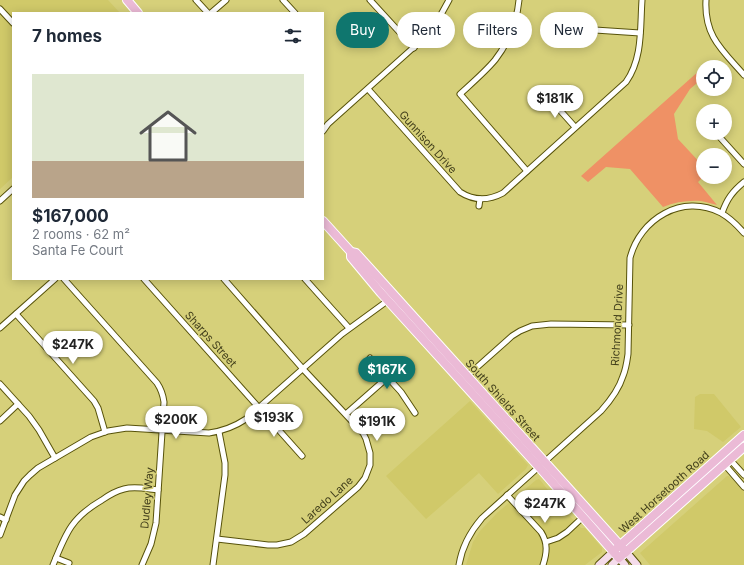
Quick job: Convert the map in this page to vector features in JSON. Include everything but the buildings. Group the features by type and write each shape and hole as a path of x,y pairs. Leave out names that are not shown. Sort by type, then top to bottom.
{"main road":[{"path":"127,0 137,12"},
{"name":"South Shields Street","path":"324,222 351,252 352,256 542,465 618,552 625,565"},
{"name":"West Horsetooth Road","path":"626,552 724,459 744,435"},
{"name":"West Horsetooth Road","path":"599,565 618,552 724,459 744,447"},
{"name":"South Shields Street","path":"542,465 583,517 618,552 626,552 637,565"},
{"name":"West Horsetooth Road","path":"612,565 618,552"}],"street":[{"path":"196,0 207,12"},
{"path":"212,12 226,0"},
{"path":"283,0 294,12"},
{"path":"370,0 397,29"},
{"path":"442,12 448,0"},
{"path":"519,0 514,22 503,48 495,60 460,94 527,171"},
{"path":"479,206 480,199 491,198 503,193 575,127 621,88 631,76 639,53 642,0"},
{"path":"706,0 706,17 712,35 717,44 744,76"},
{"path":"0,8 12,22"},
{"path":"598,30 640,33"},
{"path":"324,130 328,124 414,48"},
{"name":"Gunnison Drive","path":"368,89 457,188 466,196 480,199"},
{"path":"549,98 575,127"},
{"path":"722,140 744,164"},
{"path":"744,182 730,195 722,213 736,224 744,233"},
{"path":"0,201 12,190"},
{"name":"Richmond Drive","path":"459,565 462,549 472,531 482,518 601,411 613,396 624,376 628,354 630,258 642,232 658,217 680,208 698,206 722,213"},
{"path":"0,328 54,280"},
{"name":"Dudley Way","path":"65,280 162,392 164,402 156,523 151,544 142,565"},
{"name":"Sharps Street","path":"147,280 302,456"},
{"name":"Laredo Lane","path":"217,539 268,546 292,542 304,534 358,487 365,478 370,465 370,453 363,433 225,280"},
{"path":"306,280 349,328"},
{"path":"0,535 16,496 24,481 38,468 54,458 90,437 117,429 127,428 209,433 230,429 239,424 259,408 349,328 391,298"},
{"path":"16,314 94,401 98,408 105,432"},
{"path":"464,379 512,336 532,326 551,324 629,325"},
{"path":"370,358 401,392 415,413"},
{"path":"346,414 388,377"},
{"path":"0,384 29,416 54,458"},
{"path":"0,420 18,404"},
{"path":"213,565 225,474 225,463 219,432"},
{"path":"724,459 744,475"},
{"path":"724,459 744,487"},
{"path":"53,565 62,542 71,526 91,506 114,493 125,489 158,490"},
{"path":"507,495 545,538 546,551 543,565"},
{"path":"0,517 6,520"},
{"path":"546,542 558,538 583,517"},
{"path":"56,558 70,563"}],"shaded area":[{"path":"0,0 108,0 119,12 12,12 12,178 0,189"},
{"path":"696,74 696,84 690,89 674,114 678,139 696,158 696,184 700,184 717,205 701,201 691,201 663,207 630,169 606,167 588,182 581,176"},
{"path":"700,394 714,394 741,427 723,442 707,431 694,429 695,397"},
{"path":"470,401 528,465 526,469 498,494 479,473 426,519 386,476"},
{"path":"727,476 729,476 744,492 744,565 650,565 640,553"},
{"path":"539,479 561,507 581,528 585,528 602,548 602,552 585,565 466,565 473,542 480,531 497,513"}]}
